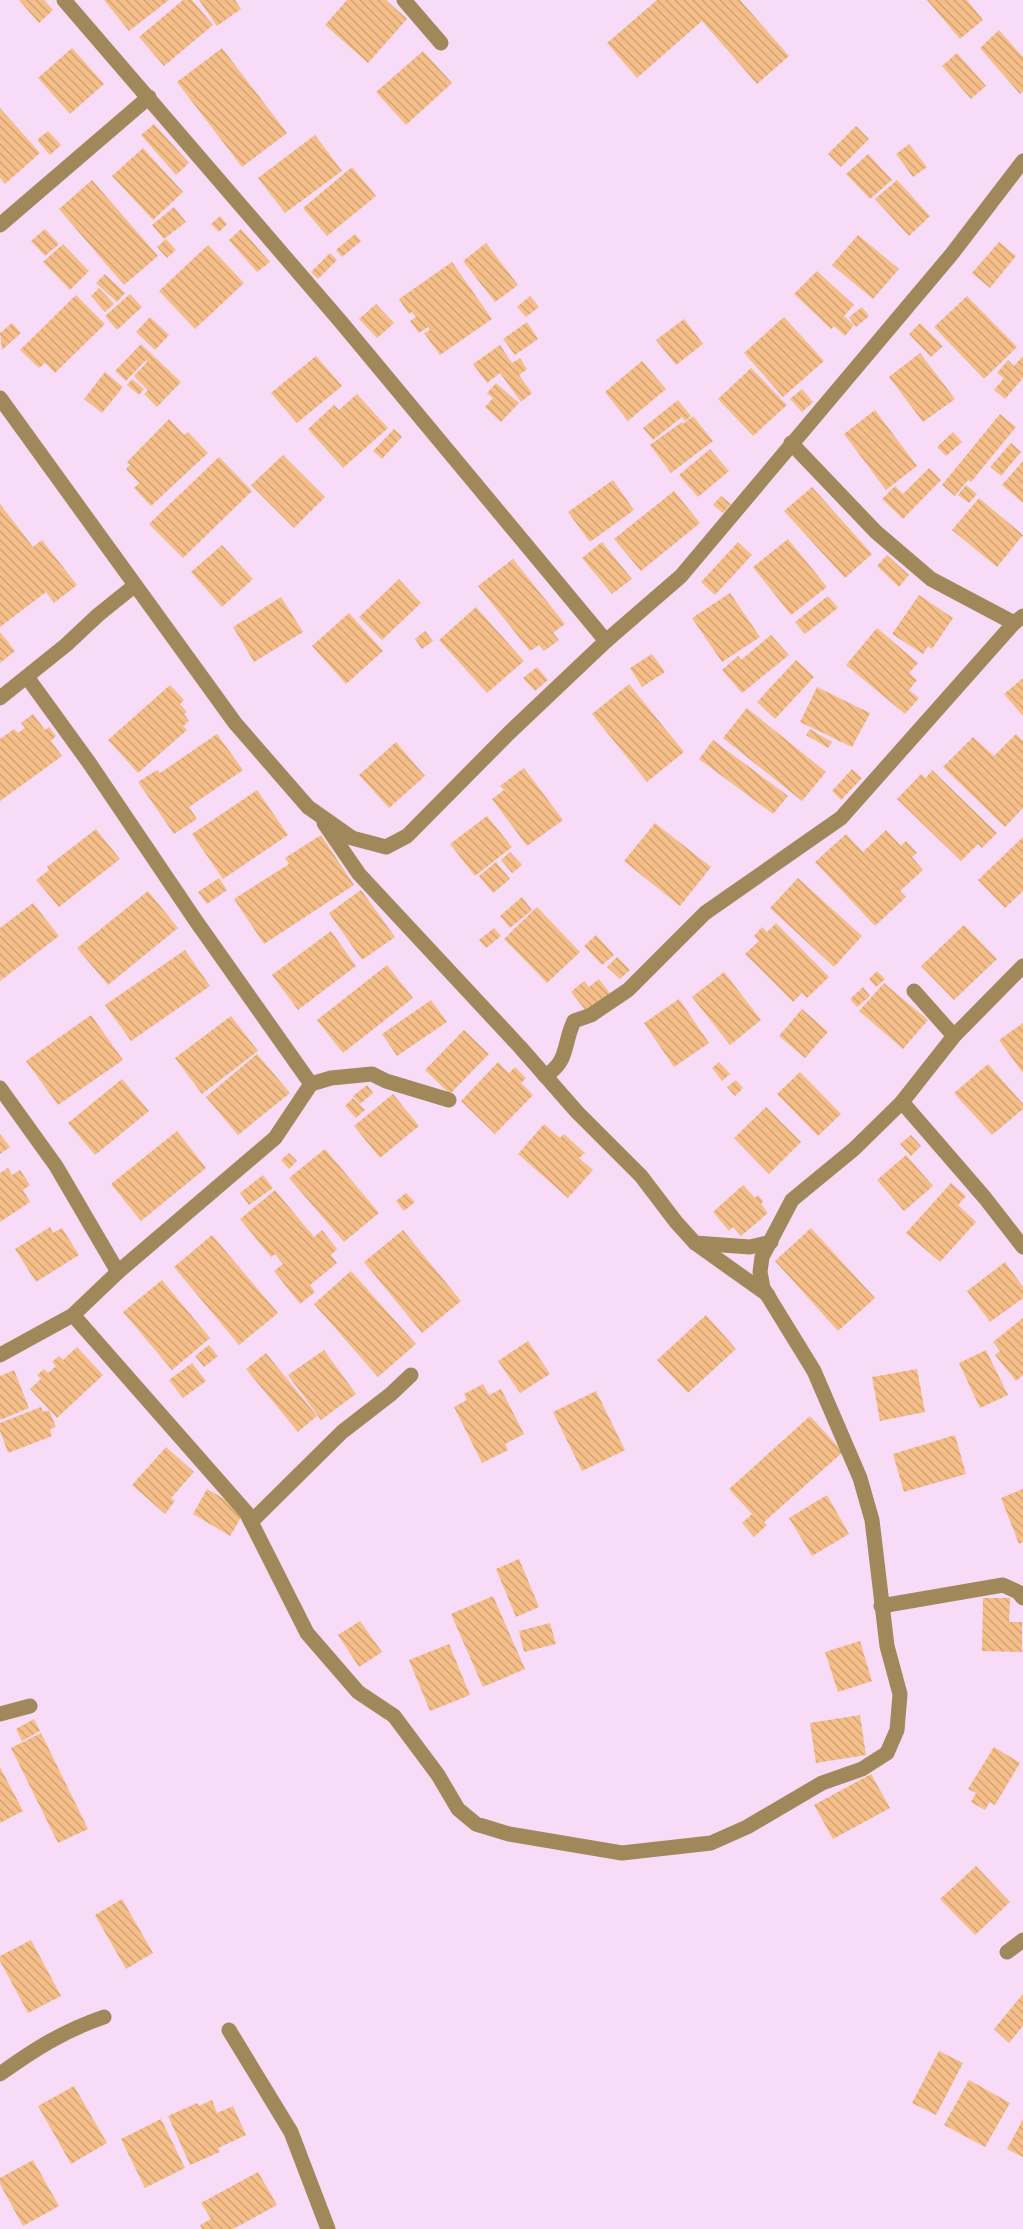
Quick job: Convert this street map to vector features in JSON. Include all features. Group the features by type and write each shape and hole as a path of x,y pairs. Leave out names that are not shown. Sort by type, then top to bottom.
{"street":[{"path":"64,0 150,97 341,322 606,641"},
{"path":"404,0 441,43"},
{"path":"0,225 150,97"},
{"path":"0,398 235,723 308,807 352,838 386,847 407,836 606,641 681,576 951,255 1023,161"},
{"path":"545,1076 555,1070 563,1059 567,1035 574,1021 591,1015 628,990 705,913 841,818 1019,619 932,579 876,532 791,443"},
{"path":"0,698 134,586"},
{"path":"27,677 90,764 196,921 311,1084"},
{"path":"318,813 359,874 545,1076 641,1176 695,1243 768,1295"},
{"path":"73,1316 246,1512 307,1633 358,1692 394,1716 438,1775 458,1809 476,1824 509,1834 622,1853 711,1844 747,1827 822,1783 862,1769 887,1753 897,1730 900,1694 887,1646 872,1520 860,1478 814,1371 763,1288 760,1272 762,1257 792,1200 854,1149 902,1102 954,1035 1023,966"},
{"path":"914,991 954,1035"},
{"path":"0,1355 73,1316 118,1272 275,1138 311,1084 331,1078 372,1074 386,1081 449,1100"},
{"path":"0,1088 56,1166 118,1272"},
{"path":"902,1102 985,1198 1023,1247"},
{"path":"695,1243 750,1247 771,1242"},
{"path":"252,1522 294,1483 342,1432 391,1394 411,1375"},
{"path":"881,1606 1003,1585 1018,1592 1023,1598"},
{"path":"0,1714 30,1706"},
{"path":"1007,1952 1023,1940"},
{"path":"0,2074 40,2045 81,2024 104,2017"},
{"path":"229,2030 291,2132 328,2229"}],"building":[{"path":"19,0 44,0 53,10 39,23"},
{"path":"104,0 169,0 129,31"},
{"path":"183,0 192,0 213,25 164,66 139,37"},
{"path":"199,0 235,0 241,9 217,26"},
{"path":"347,0 386,0 407,19 368,63 325,25"},
{"path":"657,0 740,0 789,56 757,84 702,21 637,78 607,43"},
{"path":"927,0 967,0 983,20 960,39"},
{"path":"999,30 1023,57 1023,91 1020,94 980,48"},
{"path":"72,48 104,84 70,114 38,78"},
{"path":"222,48 287,133 242,167 177,82"},
{"path":"423,51 452,83 406,125 376,92"},
{"path":"957,53 986,86 971,99 942,66"},
{"path":"0,108 40,153 5,184 0,178"},
{"path":"154,124 189,163 176,175 141,135"},
{"path":"856,126 869,139 841,167 828,154"},
{"path":"48,131 61,145 50,155 37,140"},
{"path":"315,135 342,171 285,213 258,178"},
{"path":"909,144 927,167 913,177 896,154"},
{"path":"143,148 183,192 153,220 112,176"},
{"path":"868,154 892,180 870,199 846,174"},
{"path":"352,167 376,196 327,236 303,208"},
{"path":"92,180 158,256 124,285 59,209"},
{"path":"897,180 930,216 909,236 875,199"},
{"path":"174,207 186,222 164,239 152,225"},
{"path":"220,216 227,224 219,232 211,224"},
{"path":"45,229 59,244 45,256 31,241"},
{"path":"241,229 270,262 257,272 229,240"},
{"path":"355,234 361,241 342,257 336,250"},
{"path":"858,235 899,269 873,299 832,265"},
{"path":"166,239 176,250 167,258 157,247"},
{"path":"999,242 1016,256 990,288 972,273"},
{"path":"486,243 518,285 495,302 463,261"},
{"path":"63,244 89,271 70,290 43,262"},
{"path":"208,245 244,283 195,329 159,291"},
{"path":"330,253 337,260 318,279 311,272"},
{"path":"452,262 492,319 440,355 424,333 430,330 428,327 419,333 410,321 416,317 412,312 409,314 399,299"},
{"path":"817,271 854,305 844,316 854,325 845,336 834,326 831,329 794,294"},
{"path":"105,274 125,293 117,302 96,283"},
{"path":"99,288 114,304 105,312 91,296"},
{"path":"130,294 142,307 117,330 105,316"},
{"path":"76,295 105,324 55,373 45,363 39,368 20,350"},
{"path":"530,296 539,307 526,317 517,307"},
{"path":"967,296 1017,347 984,379 934,327"},
{"path":"376,304 394,323 377,338 359,319"},
{"path":"862,307 869,316 856,327 849,317"},
{"path":"150,317 169,335 155,350 136,332"},
{"path":"784,317 824,361 783,397 744,353"},
{"path":"684,319 703,344 676,365 656,340"},
{"path":"527,322 538,339 515,355 503,339"},
{"path":"12,323 21,333 2,350 0,333"},
{"path":"920,323 943,346 931,357 909,334"},
{"path":"141,344 181,382 157,407 144,394 148,390 134,376 147,362 146,360 126,381 115,371"},
{"path":"500,345 512,363 520,358 527,369 519,375 532,393 521,402 500,373 487,383 473,364"},
{"path":"920,353 955,399 923,422 889,377"},
{"path":"316,356 342,386 297,423 271,393"},
{"path":"1023,356 1023,378 1005,399 994,390 1004,378 997,373 1008,360 1014,366"},
{"path":"642,361 666,389 628,421 605,392"},
{"path":"751,368 787,405 753,436 718,399"},
{"path":"105,372 123,387 102,413 84,399"},
{"path":"132,379 144,389 139,395 127,385"},
{"path":"496,383 519,403 501,422 485,407 493,398 487,393"},
{"path":"802,389 813,402 802,412 790,399"},
{"path":"357,394 388,428 343,468 308,429 334,405 339,410"},
{"path":"678,400 691,416 685,421 682,417 653,440 643,428"},
{"path":"875,410 917,466 886,490 844,434"},
{"path":"1000,414 1016,427 971,482 968,480 955,496 942,485"},
{"path":"693,416 713,441 671,473 650,445"},
{"path":"169,419 184,435 188,432 208,453 151,506 134,488 139,483 126,469 130,465 127,462"},
{"path":"394,429 402,437 382,459 373,451"},
{"path":"953,432 962,442 946,456 937,447"},
{"path":"1011,443 1021,452 1001,476 990,467"},
{"path":"710,449 729,471 698,497 679,475"},
{"path":"283,455 325,497 294,528 251,485"},
{"path":"219,457 252,491 183,558 149,524"},
{"path":"1023,461 1023,503 1002,485"},
{"path":"929,468 941,480 903,519 882,499 895,486 903,494"},
{"path":"613,480 634,510 590,542 568,512"},
{"path":"966,485 977,494 969,503 958,495"},
{"path":"812,487 872,554 845,578 784,511"},
{"path":"674,491 700,523 641,571 614,539"},
{"path":"721,496 731,504 723,513 713,505"},
{"path":"979,498 1023,535 997,567 952,530"},
{"path":"0,504 33,547 42,540 77,585 54,603 46,592 0,627"},
{"path":"788,539 827,587 791,615 753,567"},
{"path":"602,542 632,579 612,594 582,558"},
{"path":"738,542 752,555 715,595 701,582"},
{"path":"222,545 253,579 222,607 191,572"},
{"path":"887,555 909,575 899,587 877,566"},
{"path":"513,559 565,624 553,633 559,640 544,651 539,645 530,651 478,586"},
{"path":"399,579 421,603 382,640 359,617"},
{"path":"730,593 760,637 722,662 692,618"},
{"path":"919,595 953,618 932,649 928,646 923,654 892,634"},
{"path":"828,596 838,608 805,634 795,622"},
{"path":"281,597 303,632 254,662 233,627"},
{"path":"476,607 524,661 487,693 439,640"},
{"path":"349,613 383,651 346,684 312,646"},
{"path":"877,628 918,663 909,673 917,680 909,690 919,698 905,714 846,665"},
{"path":"425,631 433,641 422,649 415,639"},
{"path":"0,632 15,651 0,663"},
{"path":"771,635 789,655 742,693 722,670 738,656 741,660"},
{"path":"652,654 665,672 642,687 630,668"},
{"path":"796,660 814,677 775,719 757,702"},
{"path":"537,667 548,680 535,691 523,678"},
{"path":"1023,678 1023,716 1004,694"},
{"path":"629,684 684,752 647,782 592,714"},
{"path":"170,685 184,700 180,704 187,712 184,714 189,721 183,726 187,730 138,773 108,740"},
{"path":"817,687 870,713 852,747 800,722"},
{"path":"747,708 826,772 802,801 723,738"},
{"path":"33,714 45,730 49,727 56,736 51,741 62,756 0,801 0,739 14,729 18,733 25,728 21,723"},
{"path":"810,729 832,742 828,748 806,735"},
{"path":"217,734 243,770 189,807 197,819 174,834 138,782 157,770 160,773"},
{"path":"1016,734 1023,741 1023,808 1005,827 943,767 973,737 994,756"},
{"path":"713,740 788,796 773,814 699,759"},
{"path":"396,742 425,776 389,808 359,775"},
{"path":"524,768 563,820 527,846 492,799 504,790 500,786"},
{"path":"852,769 862,778 841,800 832,791"},
{"path":"932,770 997,833 982,848 978,844 961,861 897,799 921,774 926,778"},
{"path":"257,790 288,835 223,879 192,834"},
{"path":"487,816 512,847 475,876 450,844"},
{"path":"655,823 711,867 680,906 624,861"},
{"path":"96,829 120,859 59,907 36,880 49,870 47,867"},
{"path":"886,830 901,846 906,841 917,853 912,857 923,870 900,891 906,897 875,926 815,862 846,834 863,852"},
{"path":"321,835 354,885 264,944 234,899 289,864 285,858"},
{"path":"1023,837 1023,891 1005,908 978,880"},
{"path":"510,852 522,865 512,873 501,860"},
{"path":"496,862 510,879 493,893 479,876"},
{"path":"219,878 227,890 207,904 198,892"},
{"path":"798,878 862,936 834,967 770,908"},
{"path":"361,890 395,937 362,960 329,913"},
{"path":"148,891 178,928 108,985 77,948"},
{"path":"522,897 532,910 510,928 500,916"},
{"path":"33,903 59,936 0,981 0,928"},
{"path":"537,907 580,952 547,983 504,939"},
{"path":"776,923 829,977 807,998 802,993 793,1002 745,954 759,941 754,936 762,927 767,932"},
{"path":"964,925 997,959 954,1000 921,966"},
{"path":"494,928 501,936 486,948 479,940"},
{"path":"331,931 356,966 298,1010 272,975"},
{"path":"596,935 614,955 602,965 584,946"},
{"path":"185,950 210,986 131,1041 105,1005"},
{"path":"617,957 630,970 620,979 607,967"},
{"path":"387,965 413,998 343,1053 317,1020"},
{"path":"877,971 885,979 876,987 869,979"},
{"path":"724,972 761,1020 730,1045 692,997"},
{"path":"599,979 610,993 587,1012 571,992 584,981 589,987"},
{"path":"884,983 928,1020 903,1049 859,1011"},
{"path":"863,987 870,996 857,1007 850,999"},
{"path":"679,999 709,1043 674,1067 644,1023"},
{"path":"431,1000 447,1022 397,1056 382,1034"},
{"path":"802,1009 828,1032 805,1058 779,1036"},
{"path":"91,1015 123,1060 58,1105 26,1061"},
{"path":"231,1016 258,1051 202,1094 175,1058"},
{"path":"1023,1023 1023,1073 999,1040"},
{"path":"464,1030 489,1054 450,1094 425,1070"},
{"path":"257,1054 290,1093 238,1135 206,1097"},
{"path":"498,1062 509,1073 515,1067 526,1078 521,1083 533,1095 495,1134 461,1101"},
{"path":"719,1062 730,1074 722,1081 712,1068"},
{"path":"988,1064 1023,1104 1023,1109 992,1135 954,1093"},
{"path":"800,1072 841,1114 818,1136 777,1094"},
{"path":"122,1079 149,1111 95,1155 68,1123"},
{"path":"736,1080 743,1088 735,1096 727,1087"},
{"path":"367,1085 373,1093 360,1104 353,1096"},
{"path":"393,1094 419,1126 380,1158 354,1126"},
{"path":"353,1098 365,1110 356,1118 345,1106"},
{"path":"766,1107 801,1142 769,1174 734,1138"},
{"path":"544,1124 560,1138 564,1134 585,1153 579,1158 593,1170 568,1198 518,1154"},
{"path":"177,1131 206,1168 141,1221 111,1184"},
{"path":"0,1134 10,1147 0,1154"},
{"path":"911,1135 921,1146 911,1156 900,1144"},
{"path":"325,1149 379,1213 344,1242 289,1178"},
{"path":"289,1153 297,1161 289,1169 281,1160"},
{"path":"906,1155 933,1186 904,1211 877,1180"},
{"path":"8,1168 12,1175 20,1170 30,1185 23,1190 30,1202 0,1222 0,1173"},
{"path":"263,1175 273,1188 249,1205 240,1193"},
{"path":"951,1183 966,1196 958,1205 976,1222 940,1262 906,1233"},
{"path":"743,1185 755,1198 758,1195 768,1213 741,1236 733,1227 729,1231 713,1212"},
{"path":"275,1190 314,1237 322,1230 337,1249 331,1255 337,1263 310,1285 315,1292 300,1304 274,1271 283,1264 275,1254 271,1257 240,1219"},
{"path":"406,1193 415,1202 404,1211 396,1201"},
{"path":"50,1227 53,1233 62,1228 79,1255 36,1282 15,1249"},
{"path":"811,1228 875,1298 838,1331 775,1261"},
{"path":"403,1230 461,1301 422,1333 364,1262"},
{"path":"212,1235 278,1313 239,1345 174,1267"},
{"path":"1005,1262 1023,1287 1023,1298 990,1322 967,1291"},
{"path":"351,1271 416,1344 378,1377 314,1304"},
{"path":"162,1280 210,1338 172,1370 123,1312"},
{"path":"706,1315 736,1349 688,1393 657,1360"},
{"path":"1023,1318 1023,1375 1016,1381 995,1355 1000,1351 993,1342"},
{"path":"528,1341 550,1374 520,1393 498,1361"},
{"path":"209,1345 218,1356 204,1367 195,1356"},
{"path":"77,1347 103,1375 57,1418 30,1389 41,1379 37,1375 44,1369 48,1373 56,1366 52,1362 59,1356 63,1360"},
{"path":"324,1350 356,1394 321,1420 288,1375"},
{"path":"986,1350 1008,1395 980,1408 959,1363"},
{"path":"266,1353 317,1416 298,1432 246,1369"},
{"path":"192,1363 206,1381 183,1398 169,1380"},
{"path":"917,1369 925,1412 880,1421 872,1377"},
{"path":"14,1370 29,1408 0,1420 0,1376"},
{"path":"483,1384 489,1395 501,1389 524,1434 505,1444 508,1450 482,1463 454,1407 467,1400 464,1394"},
{"path":"596,1391 625,1450 582,1471 553,1412"},
{"path":"41,1407 43,1412 49,1410 56,1427 50,1429 52,1436 8,1453 0,1431 0,1423"},
{"path":"810,1416 843,1452 764,1522 767,1525 754,1537 742,1523 752,1514 729,1489"},
{"path":"955,1435 966,1474 904,1492 893,1454"},
{"path":"166,1447 194,1472 171,1498 175,1501 165,1514 132,1485"},
{"path":"207,1489 245,1511 230,1536 193,1514"},
{"path":"1023,1489 1023,1542 1019,1544 1001,1498"},
{"path":"827,1495 849,1534 812,1556 789,1518"},
{"path":"519,1559 539,1607 516,1617 496,1569"},
{"path":"493,1596 525,1669 483,1687 451,1614"},
{"path":"983,1598 1010,1598 1009,1622 1022,1622 1022,1652 982,1651"},
{"path":"360,1621 382,1652 359,1667 338,1635"},
{"path":"550,1623 556,1644 524,1652 519,1631"},
{"path":"860,1641 872,1681 838,1692 825,1652"},
{"path":"449,1644 470,1695 430,1711 409,1660"},
{"path":"860,1715 866,1755 816,1763 810,1723"},
{"path":"34,1719 40,1731 22,1741 16,1729"},
{"path":"41,1733 88,1829 58,1843 11,1748"},
{"path":"994,1747 1020,1763 995,1805 990,1802 985,1810 971,1802 976,1793 968,1789"},
{"path":"0,1767 23,1811 0,1823"},
{"path":"871,1774 890,1808 833,1839 814,1805"},
{"path":"976,1866 1010,1902 975,1935 940,1899"},
{"path":"122,1899 153,1953 126,1969 95,1915"},
{"path":"31,1940 61,1996 28,2013 0,1961 0,1956"},
{"path":"1023,1994 1023,2026 1009,2043 994,2029"},
{"path":"939,2051 963,2063 936,2115 912,2103"},
{"path":"969,2080 1010,2103 985,2147 944,2125"},
{"path":"74,2086 107,2143 71,2164 38,2106"},
{"path":"212,2100 217,2113 233,2106 246,2135 218,2148 220,2152 190,2165 168,2116 197,2103 199,2106"},
{"path":"161,2119 185,2168 145,2188 121,2139"},
{"path":"1023,2119 1023,2157 1007,2149"},
{"path":"33,2160 59,2206 23,2226 0,2184 0,2178"},
{"path":"258,2172 277,2205 233,2229 202,2229 200,2225 211,2219 201,2203"}]}
